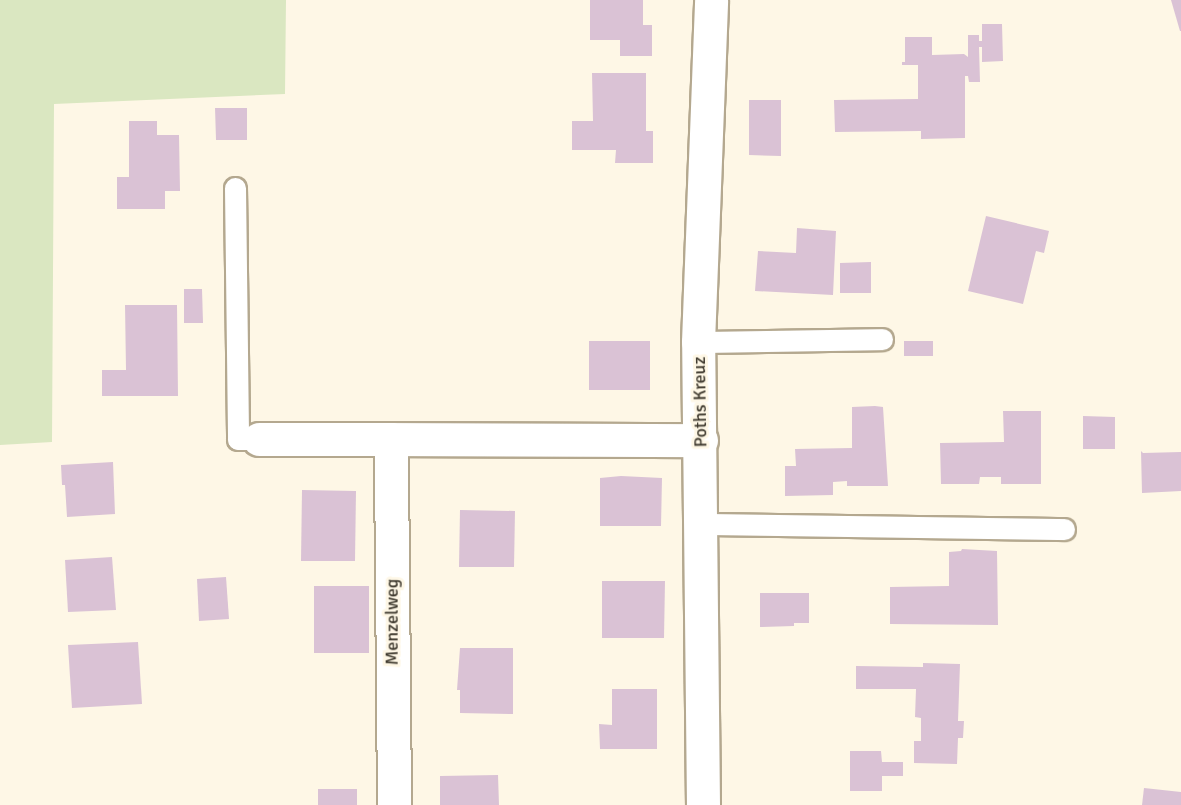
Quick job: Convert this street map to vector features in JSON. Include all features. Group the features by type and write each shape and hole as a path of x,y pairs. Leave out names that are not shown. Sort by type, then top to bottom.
{"street":[{"name":"Poths Kreuz","path":"703,805 701,440 698,342 711,0"},
{"path":"260,439 701,440"},
{"name":"Menzelweg","path":"391,439 394,805"}],"lane":[{"path":"235,188 238,439 260,439"},
{"path":"698,342 882,339"},
{"path":"701,524 1064,529"}],"green space":[{"path":"0,0 286,0 285,94 54,104 52,442 0,445"}],"building":[{"path":"590,0 643,0 643,25 652,25 652,56 620,56 620,40 590,40"},
{"path":"1171,0 1181,0 1181,31 1180,31"},
{"path":"982,24 1002,24 1003,61 982,62 982,47 979,47 980,82 969,82 968,76 965,76 965,138 921,139 921,131 835,132 834,100 918,99 918,65 902,65 902,62 905,62 905,37 932,37 932,55 964,54 968,57 968,35 979,35 979,41 982,41"},
{"path":"592,73 646,73 646,131 653,131 653,163 615,163 616,150 572,150 572,121 593,121"},
{"path":"749,100 781,100 781,156 749,155"},
{"path":"215,108 247,108 247,140 216,140"},
{"path":"129,121 157,121 157,135 179,135 180,191 165,191 165,209 117,209 117,177 129,177"},
{"path":"986,216 1049,231 1044,253 1036,251 1023,304 968,291"},
{"path":"797,228 836,231 833,295 755,291 758,251 796,253"},
{"path":"871,262 871,293 840,293 840,263"},
{"path":"184,289 202,289 203,323 184,323"},
{"path":"125,305 177,305 178,396 102,396 102,370 126,370"},
{"path":"589,341 650,341 650,390 589,390"},
{"path":"904,341 933,341 933,356 904,356"},
{"path":"852,407 883,407 888,486 847,486 847,481 833,482 833,495 785,496 785,466 796,466 795,449 852,448"},
{"path":"1003,411 1041,411 1041,484 1001,484 1001,477 980,477 979,484 941,484 940,443 1004,442"},
{"path":"1083,416 1115,417 1115,449 1083,449"},
{"path":"1141,451 1143,453 1181,452 1181,491 1142,493"},
{"path":"113,462 115,514 67,517 61,465"},
{"path":"621,476 662,478 661,526 600,526 600,478"},
{"path":"302,490 356,491 355,561 301,561"},
{"path":"460,510 515,511 514,567 459,567"},
{"path":"962,549 997,551 998,625 890,624 890,587 949,586 949,552"},
{"path":"112,557 116,610 68,612 65,560"},
{"path":"226,577 229,619 199,621 197,579"},
{"path":"602,581 665,581 664,638 602,638"},
{"path":"314,586 369,586 369,653 314,653"},
{"path":"760,593 809,593 809,623 760,627"},
{"path":"138,642 142,704 72,708 68,645"},
{"path":"460,648 513,648 513,714 460,713 460,690 457,690"},
{"path":"923,663 960,664 958,721 964,721 963,738 958,738 957,764 914,763 914,741 921,741 921,718 915,717 916,689 856,689 856,666 923,667"},
{"path":"612,689 657,689 657,749 600,749 599,724 612,725"},
{"path":"850,751 881,751 882,762 903,762 903,776 882,776 882,791 850,791"},
{"path":"498,775 499,805 440,805 440,776"},
{"path":"1144,788 1181,792 1181,805 1142,805"},
{"path":"318,789 357,789 357,805 318,805"}]}
